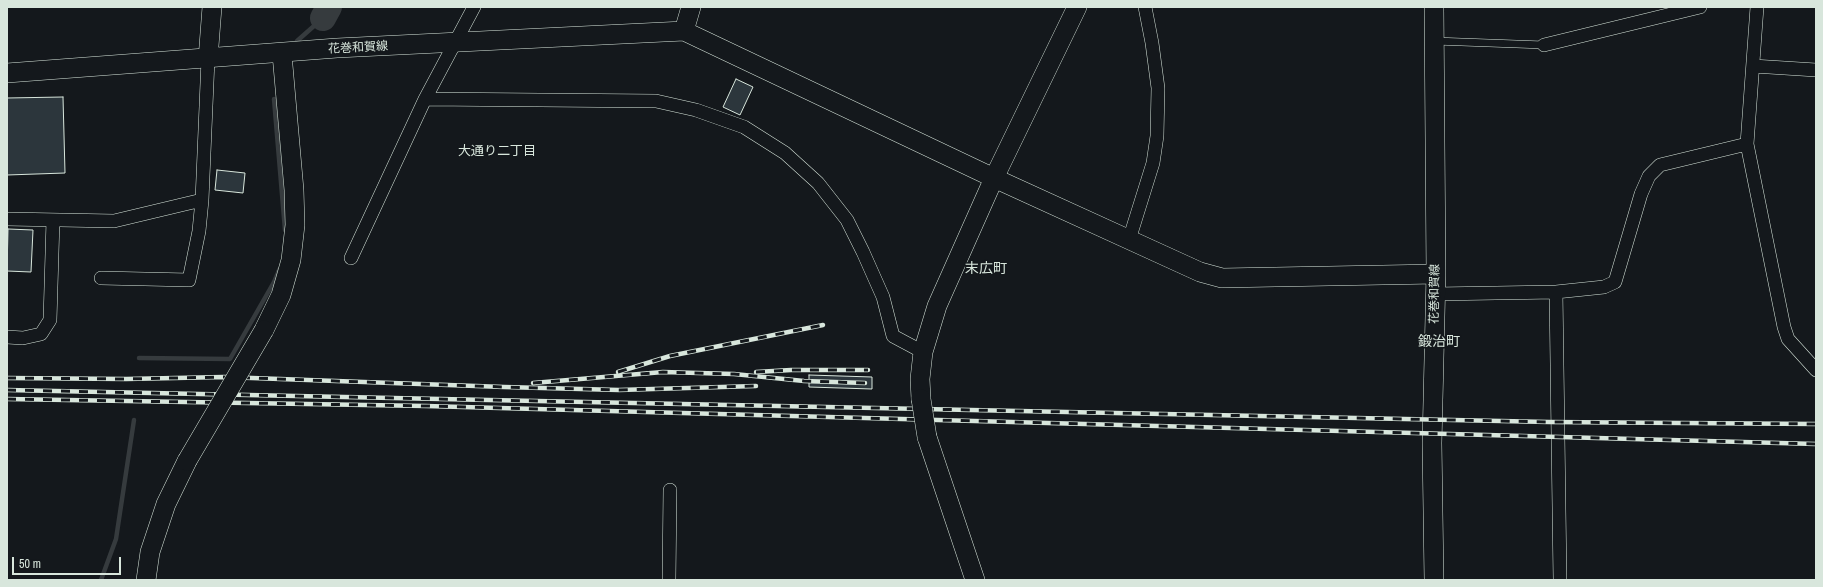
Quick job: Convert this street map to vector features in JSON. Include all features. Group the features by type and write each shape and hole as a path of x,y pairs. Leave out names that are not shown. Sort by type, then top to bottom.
{"street":[{"path":"101,278 189,280 199,231 202,200 208,59 212,7"},
{"path":"351,258 425,99 474,7"},
{"path":"691,7 684,31 994,178 1200,272 1222,278 1436,274"},
{"path":"975,580 927,438 921,399 920,379 923,352 937,306 994,178 1077,7"},
{"path":"1129,240 1153,163 1158,136 1158,88 1152,43 1145,7"},
{"name":"花巻和賀線","path":"1434,7 1436,274 1432,443 1434,580"},
{"path":"1544,45 1700,7"},
{"path":"1757,7 1747,144 1784,327 1788,338 1816,370"},
{"name":"花巻和賀線","path":"7,72 282,54 337,48 684,31"},
{"path":"146,580 150,552 166,504 187,461 264,330 281,295 291,260 295,226 294,197 282,54"},
{"path":"1753,66 1816,70"},
{"path":"425,99 656,101 696,110 744,127 785,153 823,189 847,220 863,252 883,296 893,336 923,352"},
{"path":"1436,294 1556,292 1604,287 1614,282 1641,194 1649,176 1660,165 1747,144"},
{"path":"7,219 114,221 202,200"},
{"path":"7,337 24,338 41,334 50,320 53,220"},
{"path":"1556,292 1560,580"},
{"path":"669,580 670,490"}],"lane":[{"path":"1434,41 1544,45"}],"building":[{"path":"736,79 753,87 740,115 723,107"},
{"path":"63,97 65,173 7,175 7,98"},
{"path":"217,170 245,173 243,193 215,190"},
{"path":"8,229 33,230 31,272 7,271"},
{"path":"809,375 872,377 872,389 809,387"}],"waterway":[{"path":"323,18 329,7"},
{"path":"297,41 323,18"},
{"path":"274,99 285,230"},
{"path":"139,358 230,359 274,282 279,270"},
{"path":"101,580 116,539 134,420"}],"railway":[{"path":"618,372 670,356 823,325"},
{"path":"756,372 791,370 868,370"},
{"path":"533,383 663,372 734,374 804,381 865,383"},
{"path":"7,378 126,379 224,377 619,390 756,386"},
{"path":"7,390 1549,422 1816,424"},
{"path":"7,399 426,406 1816,444"}],"district":[{"name":"大通り二丁目","path":"497,152"},
{"name":"末広町","path":"986,269"},
{"name":"鍛治町","path":"1439,342"}]}
